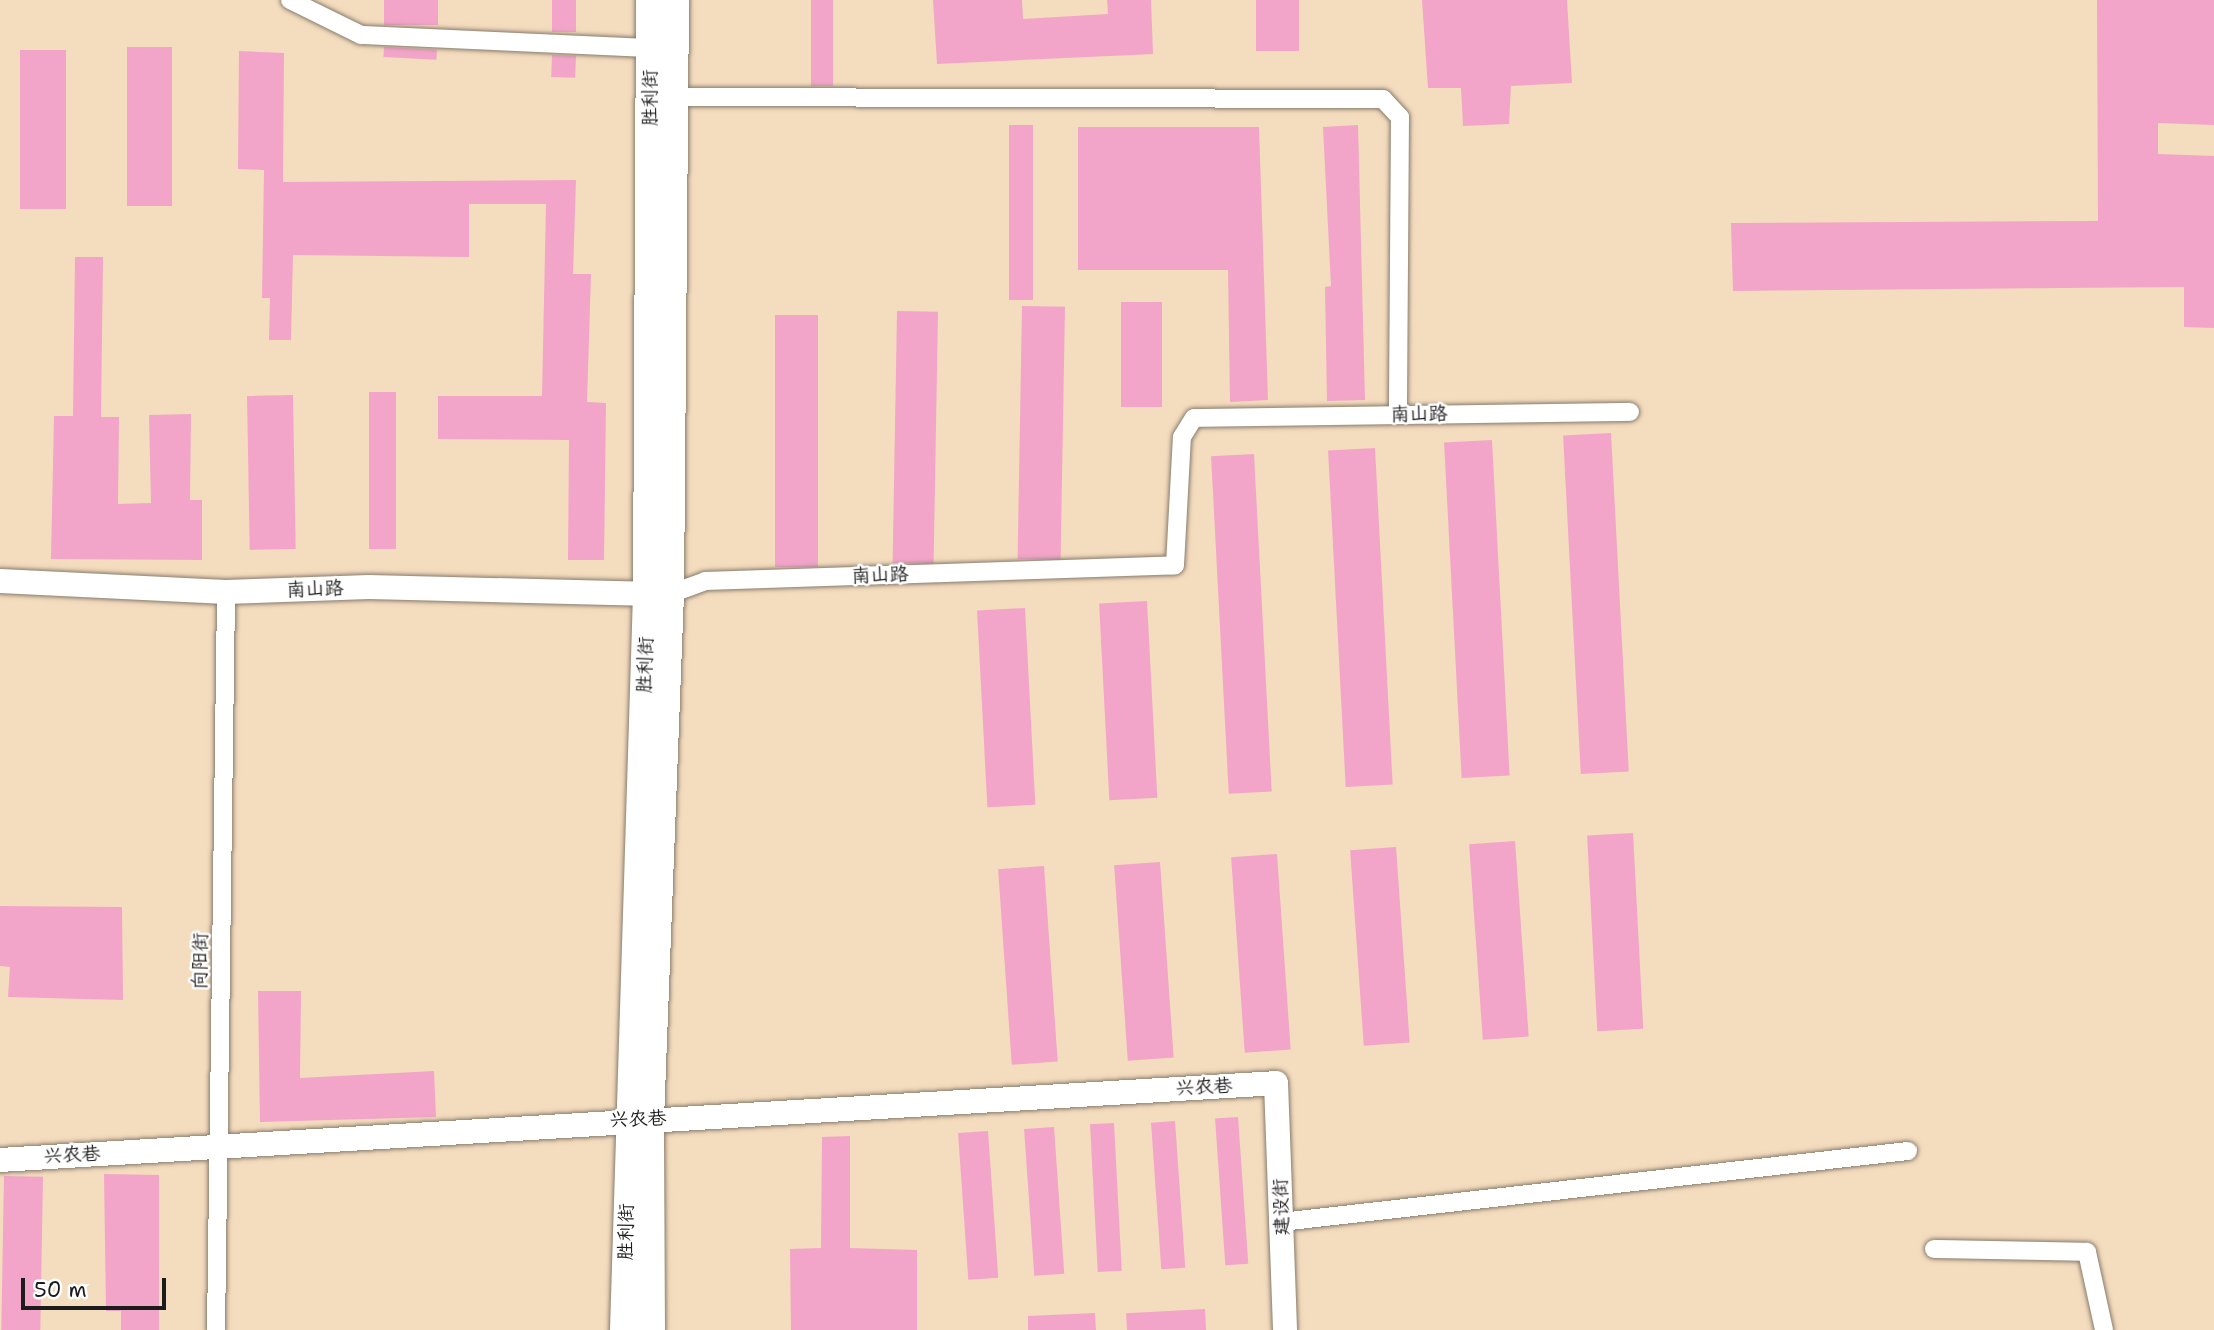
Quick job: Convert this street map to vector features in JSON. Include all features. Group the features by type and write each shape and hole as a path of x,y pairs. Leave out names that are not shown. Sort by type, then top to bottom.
{"main road":[{"name":"胜利街","path":"650,0 659,594"},
{"name":"胜利街","path":"624,1330 639,1119 659,594 675,0"},
{"name":"胜利街","path":"639,1119 650,1330"}],"street":[{"path":"289,0 361,35 650,48"},
{"path":"674,97 1382,99 1400,117 1398,415"},
{"name":"南山路","path":"0,582 226,592 369,587 659,594 705,580 1175,565 1182,437 1194,418 1630,412"},
{"name":"向阳街","path":"216,1330 226,592"},
{"name":"兴农巷","path":"0,1160 639,1119 1276,1083"},
{"name":"建设街","path":"1276,1083 1285,1330"},
{"path":"1281,1222 1908,1151"},
{"path":"1934,1249 2087,1252 2104,1330"}],"building":[{"path":"384,0 438,0 438,25 384,25"},
{"path":"552,0 576,0 576,32 552,32"},
{"path":"811,0 833,0 833,86 811,86"},
{"path":"933,0 1022,0 1023,19 1108,14 1107,0 1151,0 1153,54 937,64"},
{"path":"1256,0 1299,0 1299,51 1256,51"},
{"path":"1422,0 1567,0 1572,83 1511,86 1509,124 1463,126 1461,88 1428,88"},
{"path":"2097,0 2214,0 2214,125 2158,123 2158,154 2214,156 2214,328 2184,327 2184,287 1733,291 1731,223 2098,221"},
{"path":"127,47 172,47 172,206 127,206"},
{"path":"384,47 437,50 436,60 383,57"},
{"path":"20,50 66,50 66,209 20,209"},
{"path":"239,51 284,53 283,182 576,180 573,274 591,274 587,402 606,403 604,560 568,560 569,440 438,439 438,396 542,396 546,204 469,204 469,257 293,255 291,340 269,340 270,298 262,298 264,170 238,169"},
{"path":"552,55 576,56 575,78 551,77"},
{"path":"1009,125 1033,125 1033,300 1009,300"},
{"path":"1358,125 1365,400 1327,401 1325,287 1331,286 1323,127"},
{"path":"1078,127 1259,127 1268,400 1230,402 1228,270 1078,270"},
{"path":"75,257 103,257 101,417 119,417 118,504 151,503 149,415 191,414 190,500 202,500 202,560 51,559 54,416 73,416"},
{"path":"1121,302 1162,302 1162,407 1121,407"},
{"path":"1022,306 1065,307 1061,560 1018,559"},
{"path":"897,311 938,312 934,564 893,563"},
{"path":"775,315 818,315 818,567 775,567"},
{"path":"369,392 396,392 396,549 369,549"},
{"path":"293,395 296,549 250,550 247,396"},
{"path":"1611,433 1629,772 1581,774 1563,436"},
{"path":"1492,440 1510,776 1462,778 1444,443"},
{"path":"1375,448 1393,785 1346,787 1328,450"},
{"path":"1254,454 1272,792 1229,794 1211,456"},
{"path":"1147,601 1157,798 1109,800 1099,604"},
{"path":"1025,608 1035,805 987,807 977,611"},
{"path":"1633,833 1643,1029 1597,1031 1587,835"},
{"path":"1515,841 1529,1037 1483,1040 1469,844"},
{"path":"1396,847 1410,1043 1364,1046 1350,850"},
{"path":"1277,854 1291,1050 1245,1053 1231,857"},
{"path":"1160,862 1174,1058 1128,1061 1114,865"},
{"path":"1044,866 1058,1062 1012,1065 998,869"},
{"path":"0,906 122,907 123,1000 8,997 10,967 0,966"},
{"path":"258,991 301,991 300,1078 434,1071 436,1117 260,1122"},
{"path":"1238,1117 1248,1264 1225,1265 1215,1119"},
{"path":"1175,1121 1185,1268 1161,1269 1151,1123"},
{"path":"1114,1123 1122,1271 1098,1272 1090,1124"},
{"path":"1054,1127 1064,1274 1034,1276 1024,1129"},
{"path":"988,1131 998,1278 968,1280 958,1133"},
{"path":"850,1136 850,1248 917,1250 917,1330 791,1330 790,1249 821,1248 822,1137"},
{"path":"104,1174 159,1175 159,1330 121,1330 121,1311 106,1311"},
{"path":"4,1176 43,1177 40,1330 1,1330"},
{"path":"1205,1309 1206,1330 1127,1330 1126,1313"},
{"path":"1095,1313 1096,1330 1028,1330 1028,1316"}]}
